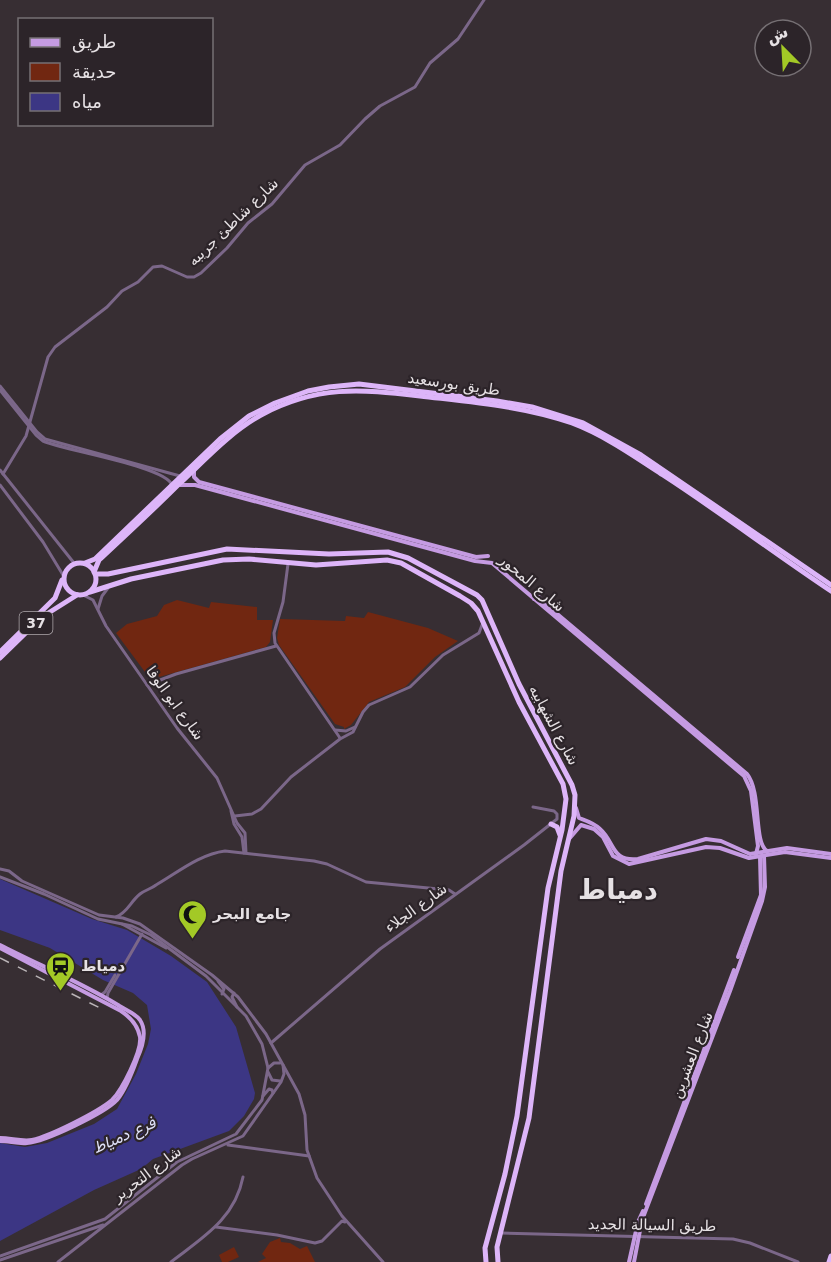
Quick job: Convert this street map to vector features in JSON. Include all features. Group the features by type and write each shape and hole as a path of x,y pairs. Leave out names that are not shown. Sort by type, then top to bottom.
{"highway":[{"name":"طريق بورسعيد","path":"95,573 99,560 225,434 244,422 301,398 362,387 505,407 584,428 621,448 661,474 807,572 831,591"},
{"name":"طريق بورسعيد","path":"146,512 179,485 244,422"},
{"name":"طريق بورسعيد","path":"85,563 95,559 138,520"},
{"name":"شارع الشهابيه","path":"95,573 108,574 222,550 264,550 310,554 395,553 482,600 522,690 574,789 575,803 561,871 529,1118 496,1250 498,1262"},
{"path":"264,550 262,554 264,560"},
{"path":"310,554 316,560 314,565"},
{"path":"182,558 181,564 184,568"},
{"name":"شارع الشهابيه","path":"90,591 111,584 223,560 264,560 314,565 394,561 460,596 474,606 514,694 561,781 566,799 561,837 552,870 523,1077 505,1174 485,1248 486,1262"},
{"path":"165,573 171,567 167,562"},
{"path":"74,563 85,563 95,573 95,583 90,591 80,595 67,589 63,577 66,569 74,563"},
{"name":"طريق بورسعيد","path":"807,572 831,585"},
{"name":"37","path":"0,652 55,598 63,577"},
{"path":"460,596 464,589"},
{"name":"37","path":"0,658 37,621 63,603 80,595"},
{"path":"55,598 62,597 63,603"},
{"path":"514,694 522,690"},
{"path":"519,702 526,698"},
{"path":"561,781 566,774"},
{"path":"551,824 557,827 561,837"},
{"path":"554,859 559,862 563,860"},
{"path":"552,870 556,867 561,871"},
{"path":"534,990 540,988 545,991"},
{"path":"523,1077 533,1079"},
{"path":"505,1174 510,1178 515,1177"},
{"path":"497,1205 503,1204 507,1208"},
{"path":"829,1262 831,1256"}],"main road":[{"name":"شارع المحور","path":"194,470 194,477 198,482 492,563 746,779 753,804 758,846 762,854"},
{"name":"شارع المحور","path":"179,485 193,485 254,499"},
{"name":"شارع المحور","path":"450,552 476,557 488,556"},
{"name":"شارع المحور","path":"533,599 539,597 598,652"},
{"name":"شارع المحور","path":"637,685 749,777 755,790 762,854"},
{"path":"575,803 578,817 603,837 613,856 626,863 635,863 703,847 714,847 745,858 785,852 831,856"},
{"path":"583,822 602,830 617,854 630,860 706,839 716,840 745,852 762,854"},
{"path":"568,840 583,822"},
{"path":"703,847 706,839"},
{"path":"714,847 712,843 716,840"},
{"name":"شارع العشرين","path":"634,1262 638,1222 677,1127 759,901 762,884 762,854"},
{"path":"0,946 101,995 139,1019 143,1043 118,1099 107,1108 54,1135 32,1143 0,1139"},
{"path":"0,946 108,1002 124,1013 141,1033"},
{"path":"133,1023 139,1019"},
{"name":"شارع العشرين","path":"629,1262 634,1255"}],"street":[{"name":"شارع شاطئ جريبه","path":"3,474 5,467 23,443 48,357 54,348 105,309 122,291 138,282 152,268 162,266 187,277 194,277 201,273 230,245 248,223 272,204 305,165 340,145 364,119 380,106 415,87 432,62 458,39 484,0"},
{"path":"0,388 39,438 46,442 148,470 168,478 172,485"},
{"path":"29,424 40,435 50,440 171,475 182,476"},
{"path":"0,470 46,535 74,563"},
{"path":"0,485 43,542 63,577"},
{"path":"43,542 46,535"},
{"path":"288,564 283,602 274,633 276,646 340,739"},
{"path":"98,610 102,596 111,584"},
{"name":"شارع ابو الوفا","path":"80,595 91,598 177,729 217,778 238,824 246,835 245,853"},
{"path":"479,633 483,622"},
{"path":"235,816 259,810 287,781 340,739 352,733 370,704 410,687 446,653 479,633 489,636"},
{"path":"147,685 176,674 276,646"},
{"path":"334,729 345,731 356,727"},
{"path":"533,807 556,812 556,819 551,824"},
{"name":"شارع ابو الوفا","path":"231,810 234,824 243,839 245,853"},
{"name":"شارع الجلاء","path":"271,1042 374,954 551,824"},
{"path":"114,917 125,913 143,891 219,852 317,861 363,881 449,890 455,894"},
{"path":"282,1063 284,1074 282,1080 277,1082 272,1080 264,1050 255,1030 237,1007 207,976 145,931 121,923 98,919 40,892 9,881 0,876 0,869 99,915 132,921 147,928 217,978 234,993 250,1011 271,1042 282,1063 303,1104 309,1156 320,1183 346,1222 383,1262"},
{"path":"9,881 8,875 13,874"},
{"path":"121,923 169,949"},
{"path":"109,1000 107,994 141,933"},
{"path":"217,978 224,989 222,994"},
{"path":"101,995 112,984"},
{"path":"234,993 232,997 237,1007"},
{"path":"268,1069 274,1063 282,1063"},
{"name":"شارع التحرير","path":"58,1262 180,1168 186,1160 239,1132 263,1096 268,1069"},
{"name":"شارع التحرير","path":"0,1258 105,1220 176,1164 243,1136 282,1080"},
{"path":"263,1096 269,1089 273,1091 273,1095"},
{"path":"226,1144 309,1156"},
{"path":"176,1164 179,1164 180,1168"},
{"path":"171,1262 216,1227 238,1198 243,1177"},
{"path":"216,1227 277,1235 315,1243 322,1241 342,1221 346,1222"},
{"name":"شارع التحرير","path":"0,1258 106,1224"},
{"name":"طريق السيالة الجديد","path":"501,1233 733,1239 750,1243 798,1262"},
{"path":"179,1262 185,1253"}],"green space":[{"path":"177,600 209,608 211,602 257,607 257,620 273,620 270,642 266,647 159,677 156,671 145,672 116,633 127,624 157,616 164,605"},
{"path":"368,612 428,628 458,641 435,657 405,687 369,702 351,725 344,729 335,724 279,645 277,638 280,619 345,621 346,616 364,618"},
{"path":"280,1238 281,1242 290,1243 300,1249 307,1246 315,1262 258,1262 266,1258 262,1254 270,1242"},
{"path":"234,1247 239,1257 222,1262 219,1255"}],"water":[{"name":"فرع دمياط","path":"0,879 92,919 127,930 171,956 207,982 236,1027 255,1093 244,1116 229,1131 153,1159 141,1169 94,1190 0,1241 0,1143 25,1147 47,1143 94,1124 117,1109 136,1074 148,1044 151,1029 147,1005 133,993 103,980 50,948 0,930"}],"railway":[{"path":"0,958 100,1008"}],"place":[{"name":"جامع البحر","path":"192,940"},
{"name":"دمياط","path":"60,992"}],"district":[{"name":"دمياط","path":"618,889"}]}
